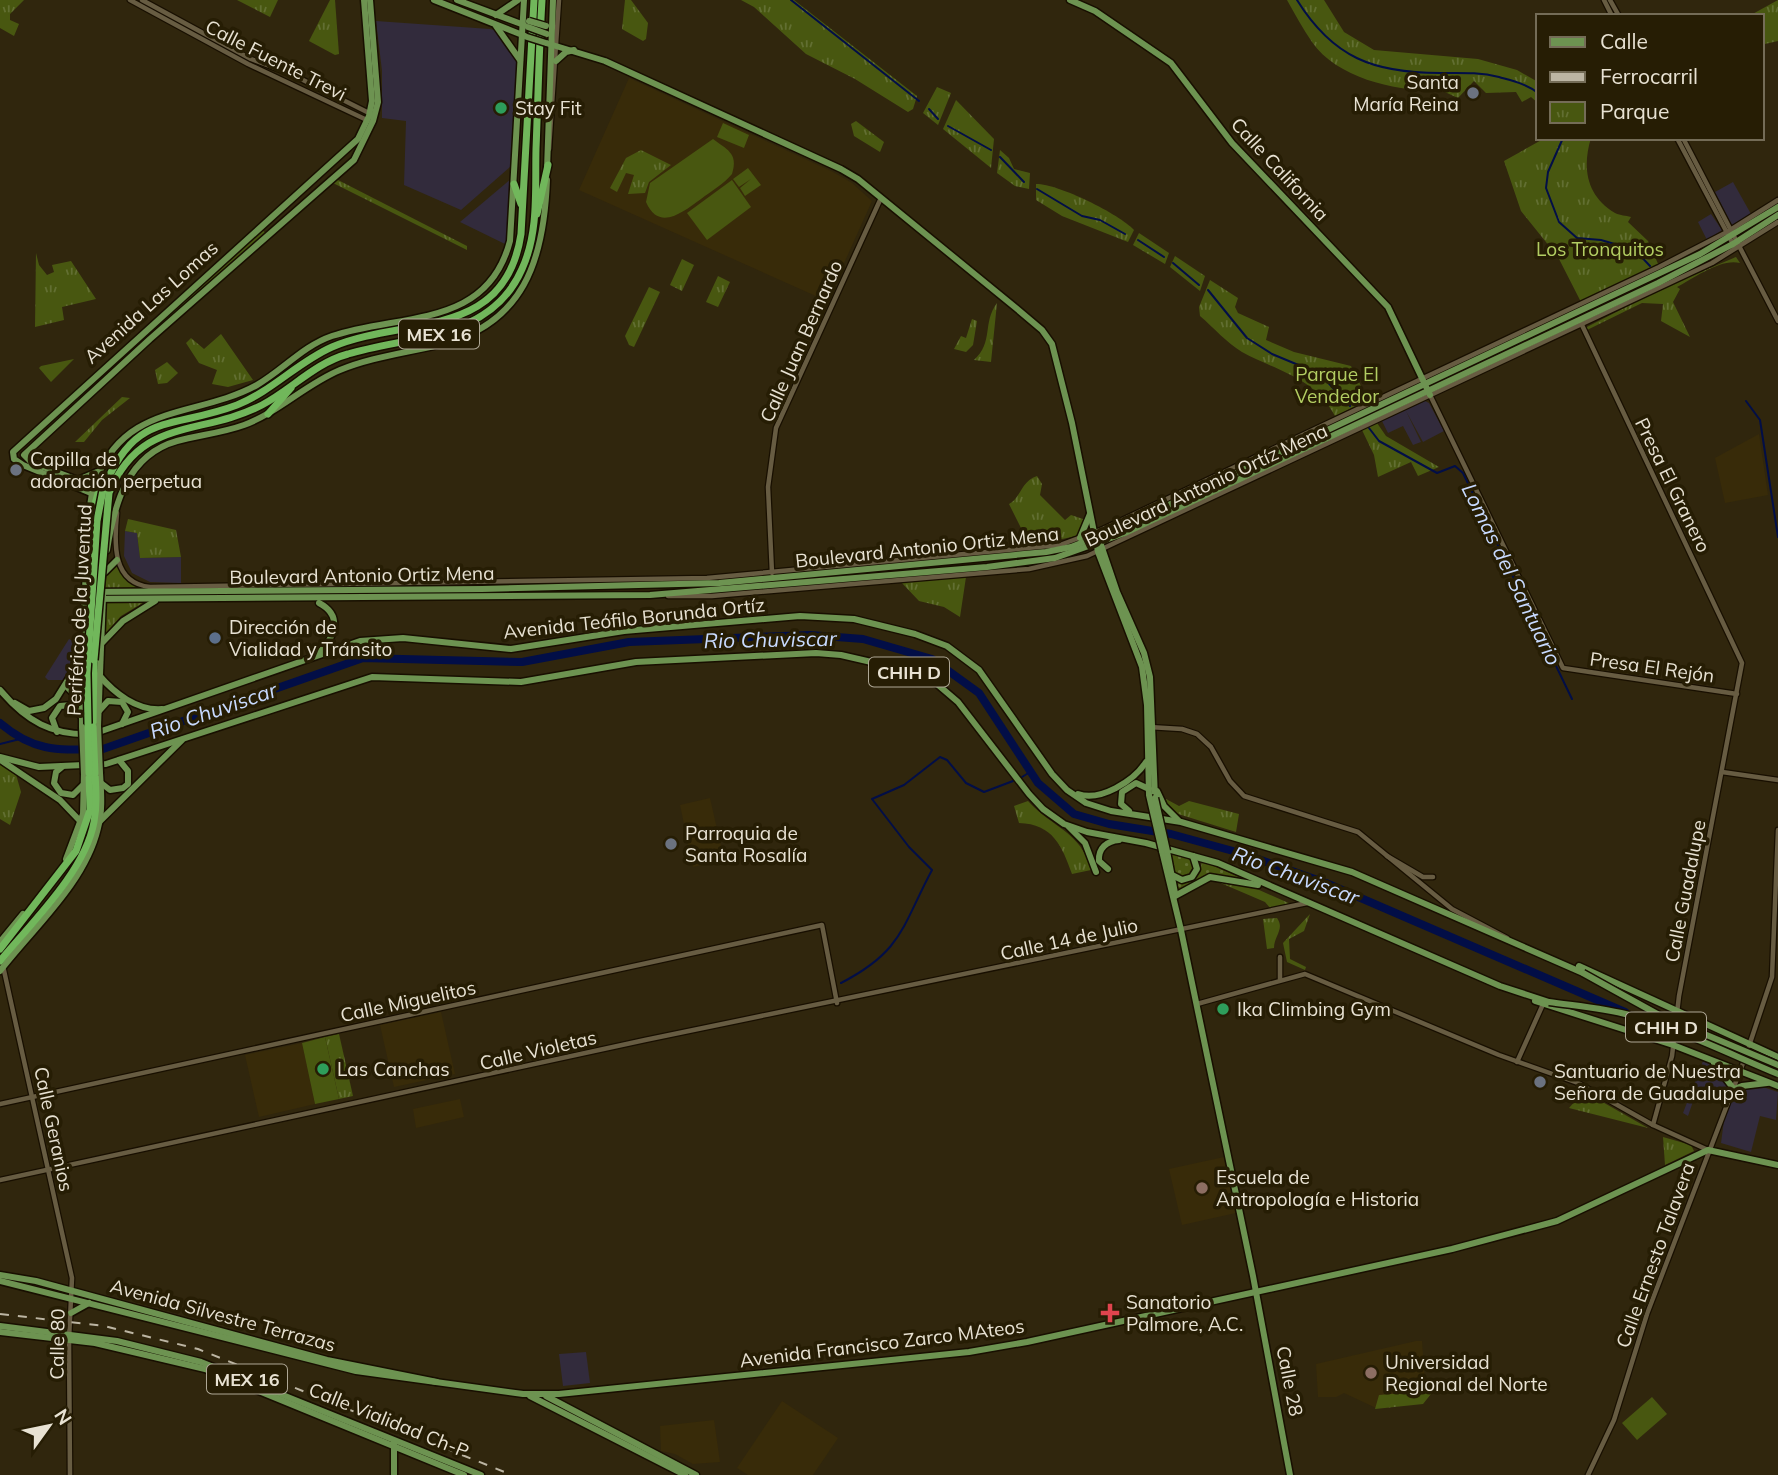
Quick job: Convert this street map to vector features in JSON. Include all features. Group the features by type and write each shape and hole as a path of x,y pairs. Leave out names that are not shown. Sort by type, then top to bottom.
{"highway":[{"name":"Periférico de la Juventud","path":"94,776 87,673 97,521 118,457 138,436 150,429 174,419 240,403 330,348 348,341 436,324 467,313 497,290 510,270 519,246 534,0"},
{"name":"Periférico de la Juventud","path":"94,776 94,660 106,491 128,459 141,446 164,433 246,412 340,357 446,333 480,318 502,299 518,278 528,253 534,225 542,0"},
{"path":"534,225 548,166"},
{"path":"514,184 523,212"},
{"path":"268,414 295,383"},
{"path":"89,525 99,485 111,463 118,457"},
{"path":"107,548 111,503 128,459"},
{"path":"94,776 101,800"},
{"name":"MEX 16","path":"0,949 76,851 89,810 94,776"},
{"name":"MEX 16","path":"1,966 84,852 93,824 94,776"}],"main road":[{"path":"364,0 372,91 371,118"},
{"path":"370,0 378,90 371,118"},
{"path":"434,0 525,36 550,39"},
{"path":"457,0 527,24 550,39 822,159 858,179 1046,336 1055,353 1097,540 1142,667 1151,727 1151,794 1175,899"},
{"path":"496,15 518,0"},
{"path":"119,760 128,771 128,784 123,788 110,790 94,776 82,727 80,661 89,525 92,494 102,466 122,439 143,423 242,392 323,340 428,317 473,298 491,281 508,251 521,62 527,24 524,0"},
{"name":"Calle California","path":"1070,0 1095,12 1171,63 1232,143 1388,307 1426,387"},
{"path":"96,726 107,548 118,500 135,469 155,451 178,441 242,426 268,414 341,369 448,343 492,322 515,299 534,266 543,233 548,166 550,39 558,3"},
{"path":"550,39 558,3"},
{"path":"494,25 521,62"},
{"path":"556,61 572,49"},
{"name":"Avenida Las Lomas","path":"92,494 23,465 12,454 62,404 358,139 371,118"},
{"name":"Avenida Las Lomas","path":"102,466 90,478 78,480 24,457 150,338 354,160 371,118"},
{"name":"Boulevard Antonio Ortiz Mena","path":"103,596 155,601 650,594 1046,552 1097,540 1426,387 1624,289 1734,239 1778,207"},
{"name":"Boulevard Antonio Ortiz Mena","path":"1426,387 1504,357 1581,322 1778,215"},
{"path":"1581,322 1581,314 1624,289"},
{"path":"1080,538 1091,509"},
{"path":"105,572 117,560"},
{"name":"Boulevard Antonio Ortiz Mena","path":"84,596 274,588 601,586 773,579"},
{"path":"100,646 123,621 155,601"},
{"path":"318,654 330,640 336,624 331,610 319,603"},
{"name":"Avenida Teófilo Borunda Ortíz","path":"57,732 93,734 119,727 347,644 380,639 511,649 637,630 800,616 854,619 931,639 966,659 989,680 1052,774 1067,790 1096,807 1181,822 1352,872 1508,939"},
{"name":"CHIH D","path":"62,766 90,766 119,760 372,677 521,681 636,662 834,654 893,667 937,684 958,702 1029,794 1043,809 1065,824 1087,832 1192,854 1545,1003 1634,1016 1698,1039 1778,1074"},
{"path":"0,689 23,708 34,711 50,705 66,686 80,661"},
{"path":"99,675 110,688 146,709 184,704"},
{"path":"66,686 81,701"},
{"path":"0,689 26,717 57,732"},
{"path":"99,711 108,701 122,702 128,712 119,727"},
{"path":"57,732 52,718 61,706 72,705 82,718"},
{"path":"99,823 184,738"},
{"path":"0,758 39,767 62,766"},
{"path":"0,758 71,808 82,822"},
{"path":"1067,790 1084,797 1100,794 1134,776 1149,762"},
{"path":"1149,762 1151,794"},
{"path":"1149,762 1160,799 1169,813 1181,822"},
{"path":"62,766 56,772 54,783 61,793 73,795 94,776"},
{"path":"1134,814 1121,804 1122,792 1136,783 1151,794"},
{"path":"0,942 65,861 82,822 84,784"},
{"path":"1,966 82,866 92,849 99,823 101,800"},
{"path":"1065,824 1085,843 1096,872"},
{"path":"1108,869 1098,861 1100,850 1109,842 1124,839"},
{"path":"1164,851 1175,899"},
{"path":"1171,875 1182,880 1192,877 1197,869 1192,854"},
{"path":"1175,899 1210,877 1270,887"},
{"name":"Calle 28","path":"1175,899 1256,1293 1290,1475"},
{"name":"CHIH D","path":"1508,939 1583,973 1659,1016 1778,1065"},
{"path":"1564,964 1577,965 1778,1057"},
{"path":"1545,1003 1673,1045 1775,1085"},
{"path":"1710,1059 1732,1089 1775,1085"},
{"path":"1256,1293 1452,1249 1557,1221 1708,1150 1778,1166"},
{"name":"Avenida Silvestre Terrazas","path":"0,1275 327,1360 439,1383"},
{"name":"Avenida Silvestre Terrazas","path":"0,1281 72,1294 89,1303 323,1364 393,1378 528,1395"},
{"name":"Avenida Francisco Zarco MAteos","path":"528,1395 634,1387 969,1352 1256,1293"},
{"path":"71,1312 89,1303"},
{"name":"Calle Vialidad Ch-P","path":"0,1326 69,1336 205,1370 481,1475"},
{"name":"Calle Vialidad Ch-P","path":"0,1332 69,1336"},
{"path":"528,1395 685,1475"},
{"path":"543,1395 696,1475"},
{"path":"394,1442 394,1475"},
{"name":"Calle Vialidad Ch-P","path":"394,1442 464,1475"}],"street":[{"name":"Calle Fuente Trevi","path":"130,0 248,64 371,118"},
{"name":"Calle Fuente Trevi","path":"142,0 251,59 290,74 371,118"},
{"path":"548,153 552,132 556,61 550,39 558,3"},
{"path":"1678,140 1743,253 1778,321"},
{"path":"1684,140 1734,239"},
{"name":"Calle Juan Bernardo","path":"773,579 768,486 776,428 881,198"},
{"name":"Boulevard Antonio Ortiz Mena","path":"1734,239 1778,200"},
{"name":"Boulevard Antonio Ortiz Mena","path":"1426,387 1636,278 1778,222"},
{"name":"Presa El Granero","path":"1581,322 1742,663"},
{"path":"773,579 1039,548 1080,538 1097,540 1426,387"},
{"name":"Presa El Rejón","path":"1426,387 1563,668 1737,694"},
{"path":"117,560 118,500"},
{"name":"Boulevard Antonio Ortíz Mena","path":"650,594 712,596 1007,571 1066,562 1097,540"},
{"name":"Boulevard Antonio Ortiz Mena","path":"117,560 128,578 150,587 237,589"},
{"name":"Calle Guadalupe","path":"1653,1125 1673,1045 1677,1010 1742,663"},
{"path":"1151,727 1182,729 1203,739 1230,781 1251,800 1354,831 1452,909 1508,939"},
{"path":"1722,772 1778,780"},
{"name":"Calle Ernesto Talavera","path":"1588,1475 1614,1420 1647,1314 1740,1070 1772,977 1778,831"},
{"path":"1378,852 1423,877 1433,877"},
{"name":"Calle 14 de Julio","path":"837,1003 1307,903"},
{"name":"Calle Miguelitos","path":"0,1104 822,925 837,1003"},
{"path":"1280,957 1280,979"},
{"name":"Calle Geranios","path":"1,966 32,1096 72,1294"},
{"path":"1196,1004 1245,992 1293,975 1311,976 1517,1062 1578,1083 1653,1125 1708,1150"},
{"name":"Calle Violetas","path":"0,1180 645,1040 837,1003"},
{"path":"1517,1062 1545,1003"},
{"name":"Calle 80","path":"70,1475 69,1336 72,1294"}],"shaded area":[{"path":"376,21 498,31 518,60 511,166 461,210 404,185 406,121 382,118 382,71"},
{"path":"629,78 833,172 852,183 872,201 827,301 579,190"},
{"path":"511,179 507,245 460,222"},
{"path":"1733,182 1751,214 1732,225 1715,192"},
{"path":"1711,214 1722,230 1707,240 1698,222"},
{"path":"1425,401 1429,403 1444,431 1423,442 1406,411 1421,442 1413,445 1403,426 1388,433 1382,421"},
{"path":"1759,434 1768,495 1725,503 1715,458"},
{"path":"125,531 137,533 140,558 181,557 181,583 150,582 132,573 124,556"},
{"path":"69,639 76,643 76,657 67,680 48,680 45,677"},
{"path":"710,798 724,860 693,867 680,805"},
{"path":"441,1012 455,1074 394,1087 380,1025"},
{"path":"302,1043 315,1104 259,1117 245,1055"},
{"path":"1703,1061 1715,1067 1726,1083 1727,1092 1712,1087 1709,1094 1697,1090 1688,1116 1683,1113"},
{"path":"1760,1086 1778,1092 1776,1120 1760,1116 1751,1152 1721,1143 1724,1120 1736,1091 1744,1087"},
{"path":"460,1099 464,1117 416,1128 413,1109"},
{"name":"Escuela de Antropología e Historia","path":"1224,1157 1236,1213 1182,1225 1169,1169"},
{"name":"Universidad Regional del Norte","path":"1422,1341 1425,1382 1415,1392 1379,1399 1376,1408 1344,1393 1336,1397 1318,1397 1316,1364"},
{"path":"586,1352 590,1383 563,1386 559,1354"},
{"path":"782,1401 838,1438 813,1475 748,1475 737,1468"},
{"path":"714,1420 720,1462 693,1464 675,1454 661,1451 660,1426"}],"green space":[{"path":"0,0 24,0 10,14 10,20 19,24 14,36 0,28"},
{"path":"237,0 278,0 270,17"},
{"path":"330,0 335,0 339,54 335,55 309,41"},
{"path":"625,0 631,0 648,23 646,39 643,41 622,29"},
{"path":"741,0 794,0 917,96 913,109 908,112 855,79 806,54 754,7"},
{"path":"1287,0 1324,0 1344,32 1374,50 1478,59 1517,70 1536,81 1536,101 1531,97 1522,102 1516,92 1486,93 1474,81 1458,98 1436,88 1434,91 1384,85 1336,65 1309,37"},
{"path":"1778,0 1778,41 1765,44 1764,14 1753,14"},
{"path":"937,87 951,93 938,125 923,113"},
{"path":"956,100 994,139 991,168 943,129"},
{"path":"856,121 884,142 880,152 854,136 851,124"},
{"path":"723,123 749,135 744,148 717,137"},
{"path":"713,139 730,152 734,161 732,174 679,214 664,218 651,211 646,202 650,183"},
{"name":"Los Tronquitos","path":"1541,140 1590,140 1587,170 1592,189 1605,206 1617,214 1631,217 1628,222 1648,241 1659,266 1581,302 1558,257 1521,211 1504,161"},
{"path":"641,150 671,165 649,182 645,193 628,194 634,175 626,173 617,192 610,188 626,158"},
{"path":"1000,150 1009,158 1014,169 1030,173 1029,189 1015,186 997,173"},
{"path":"748,168 761,185 745,196 740,188 751,179 739,187 733,179"},
{"path":"336,179 467,246 467,250 333,183"},
{"path":"732,180 751,207 707,240 687,213"},
{"path":"1036,184 1073,194 1116,216 1134,230 1128,242 1062,216 1036,200"},
{"path":"262,229 265,233 151,335 148,333"},
{"path":"1139,233 1169,253 1165,264 1133,245"},
{"path":"36,253 39,265 47,275 54,272 52,265 71,261 96,299 62,307 64,320 35,327"},
{"path":"1175,256 1205,276 1200,291 1170,267"},
{"path":"1736,257 1740,263 1716,266 1677,287 1680,289 1673,302 1690,337 1661,321 1663,304 1642,303 1587,330 1585,328 1665,287"},
{"path":"682,259 694,265 682,291 670,285"},
{"path":"718,276 730,282 718,307 706,302"},
{"name":"Parque El Vendedor","path":"1210,280 1238,298 1235,307 1238,313 1269,327 1266,340 1294,352 1351,366 1368,400 1335,416 1317,392 1306,384 1236,348 1200,316 1199,307"},
{"path":"649,287 660,292 634,347 629,345 625,336"},
{"path":"997,303 991,362 974,360 984,346 990,318"},
{"path":"972,319 977,321 973,345 966,352 954,349 961,336 966,338"},
{"path":"221,334 253,380 228,387 212,384 217,370 199,363 186,343 191,338 204,349"},
{"path":"74,359 51,382 39,368 41,366"},
{"path":"167,362 178,373 167,383 158,384 155,370"},
{"path":"122,397 130,398 102,420 84,442 75,442"},
{"path":"1377,423 1386,436 1439,467 1418,476 1411,462 1378,477 1374,455 1362,430"},
{"path":"1037,476 1042,484 1040,495 1065,520 1071,515 1085,522 1076,536 1030,546 1009,504 1032,478"},
{"path":"128,519 176,530 181,557 140,558 137,533 125,531"},
{"path":"115,563 128,582 141,589 105,588 107,573"},
{"path":"966,577 960,617 944,607 919,601 901,582"},
{"path":"146,601 121,616 104,635 105,602"},
{"path":"0,764 15,771 21,792 10,825 0,819"},
{"path":"1164,800 1179,806 1189,801 1239,814 1236,832 1175,813"},
{"path":"1028,801 1073,838 1091,870 1072,874 1060,846 1048,832 1031,824 1019,823 1014,806"},
{"path":"1171,851 1190,857 1195,869 1190,876 1175,874"},
{"path":"1202,861 1241,878 1205,876 1177,891 1175,883 1193,882 1200,872"},
{"path":"1216,881 1248,885 1293,905 1271,909 1265,902"},
{"path":"1310,914 1304,931 1289,939 1290,959 1306,967 1305,970 1287,962 1283,943"},
{"path":"1277,918 1280,929 1274,948 1267,949 1263,919"},
{"path":"339,1034 353,1096 339,1099 325,1037"},
{"path":"325,1037 339,1099 315,1104 302,1043"},
{"path":"1578,1088 1648,1128 1569,1108 1577,1099"},
{"path":"1663,1137 1691,1145 1694,1151 1665,1165"},
{"path":"1431,1378 1439,1384 1423,1404 1375,1409 1379,1395 1415,1392"},
{"path":"1652,1397 1667,1414 1637,1440 1622,1423"}],"waterway":[{"name":"Lomas del Santuario","path":"791,0 919,101"},
{"path":"1297,0 1325,36 1341,49 1375,65 1416,72 1492,75 1520,83 1536,92"},
{"name":"Lomas del Santuario","path":"929,109 938,119"},
{"name":"Lomas del Santuario","path":"948,126 991,150"},
{"path":"1562,140 1548,172 1546,188 1559,222 1577,238 1601,240 1635,250 1650,266"},
{"name":"Lomas del Santuario","path":"1000,157 1024,182"},
{"name":"Lomas del Santuario","path":"1037,189 1082,216 1100,220 1125,234"},
{"name":"Lomas del Santuario","path":"1138,240 1164,257"},
{"name":"Lomas del Santuario","path":"1173,263 1199,285"},
{"name":"Lomas del Santuario","path":"1208,290 1247,338 1272,354 1320,374 1350,406"},
{"path":"1746,401 1760,420 1778,537"},
{"name":"Lomas del Santuario","path":"1369,428 1379,441 1437,473 1455,466 1463,473 1572,699"},
{"name":"Rio Chuviscar","path":"0,723 25,740 48,748 103,749 363,658 522,662 629,642 810,635 863,639 932,659 979,693 1038,783 1074,814 1109,824 1171,834 1244,854 1326,883 1625,1012"},
{"path":"0,744 20,739"},
{"path":"841,983 877,960 889,948 906,922 932,870 909,847 872,799 904,785 940,757 947,760 966,783 984,792 1013,781"},
{"path":"1022,777 1030,772"},
{"name":"Rio Chuviscar","path":"1677,1029 1704,1039"}],"railway":[{"path":"0,1314 104,1326 198,1349 512,1475"}],"place":[{"name":"Santa María Reina","path":"1473,93"},
{"name":"Stay Fit","path":"501,108"},
{"name":"Capilla de adoración perpetua","path":"16,470"},
{"name":"Dirección de Vialidad y Tránsito","path":"215,638"},
{"name":"Parroquia de Santa Rosalía","path":"671,844"},
{"name":"Ika Climbing Gym","path":"1223,1009"},
{"name":"Las Canchas","path":"323,1069"},
{"name":"Santuario de Nuestra Señora de Guadalupe","path":"1540,1082"},
{"name":"Escuela de Antropología e Historia","path":"1202,1188"},
{"name":"Sanatorio Palmore, A.C.","path":"1110,1313"},
{"name":"Universidad Regional del Norte","path":"1371,1373"}]}
